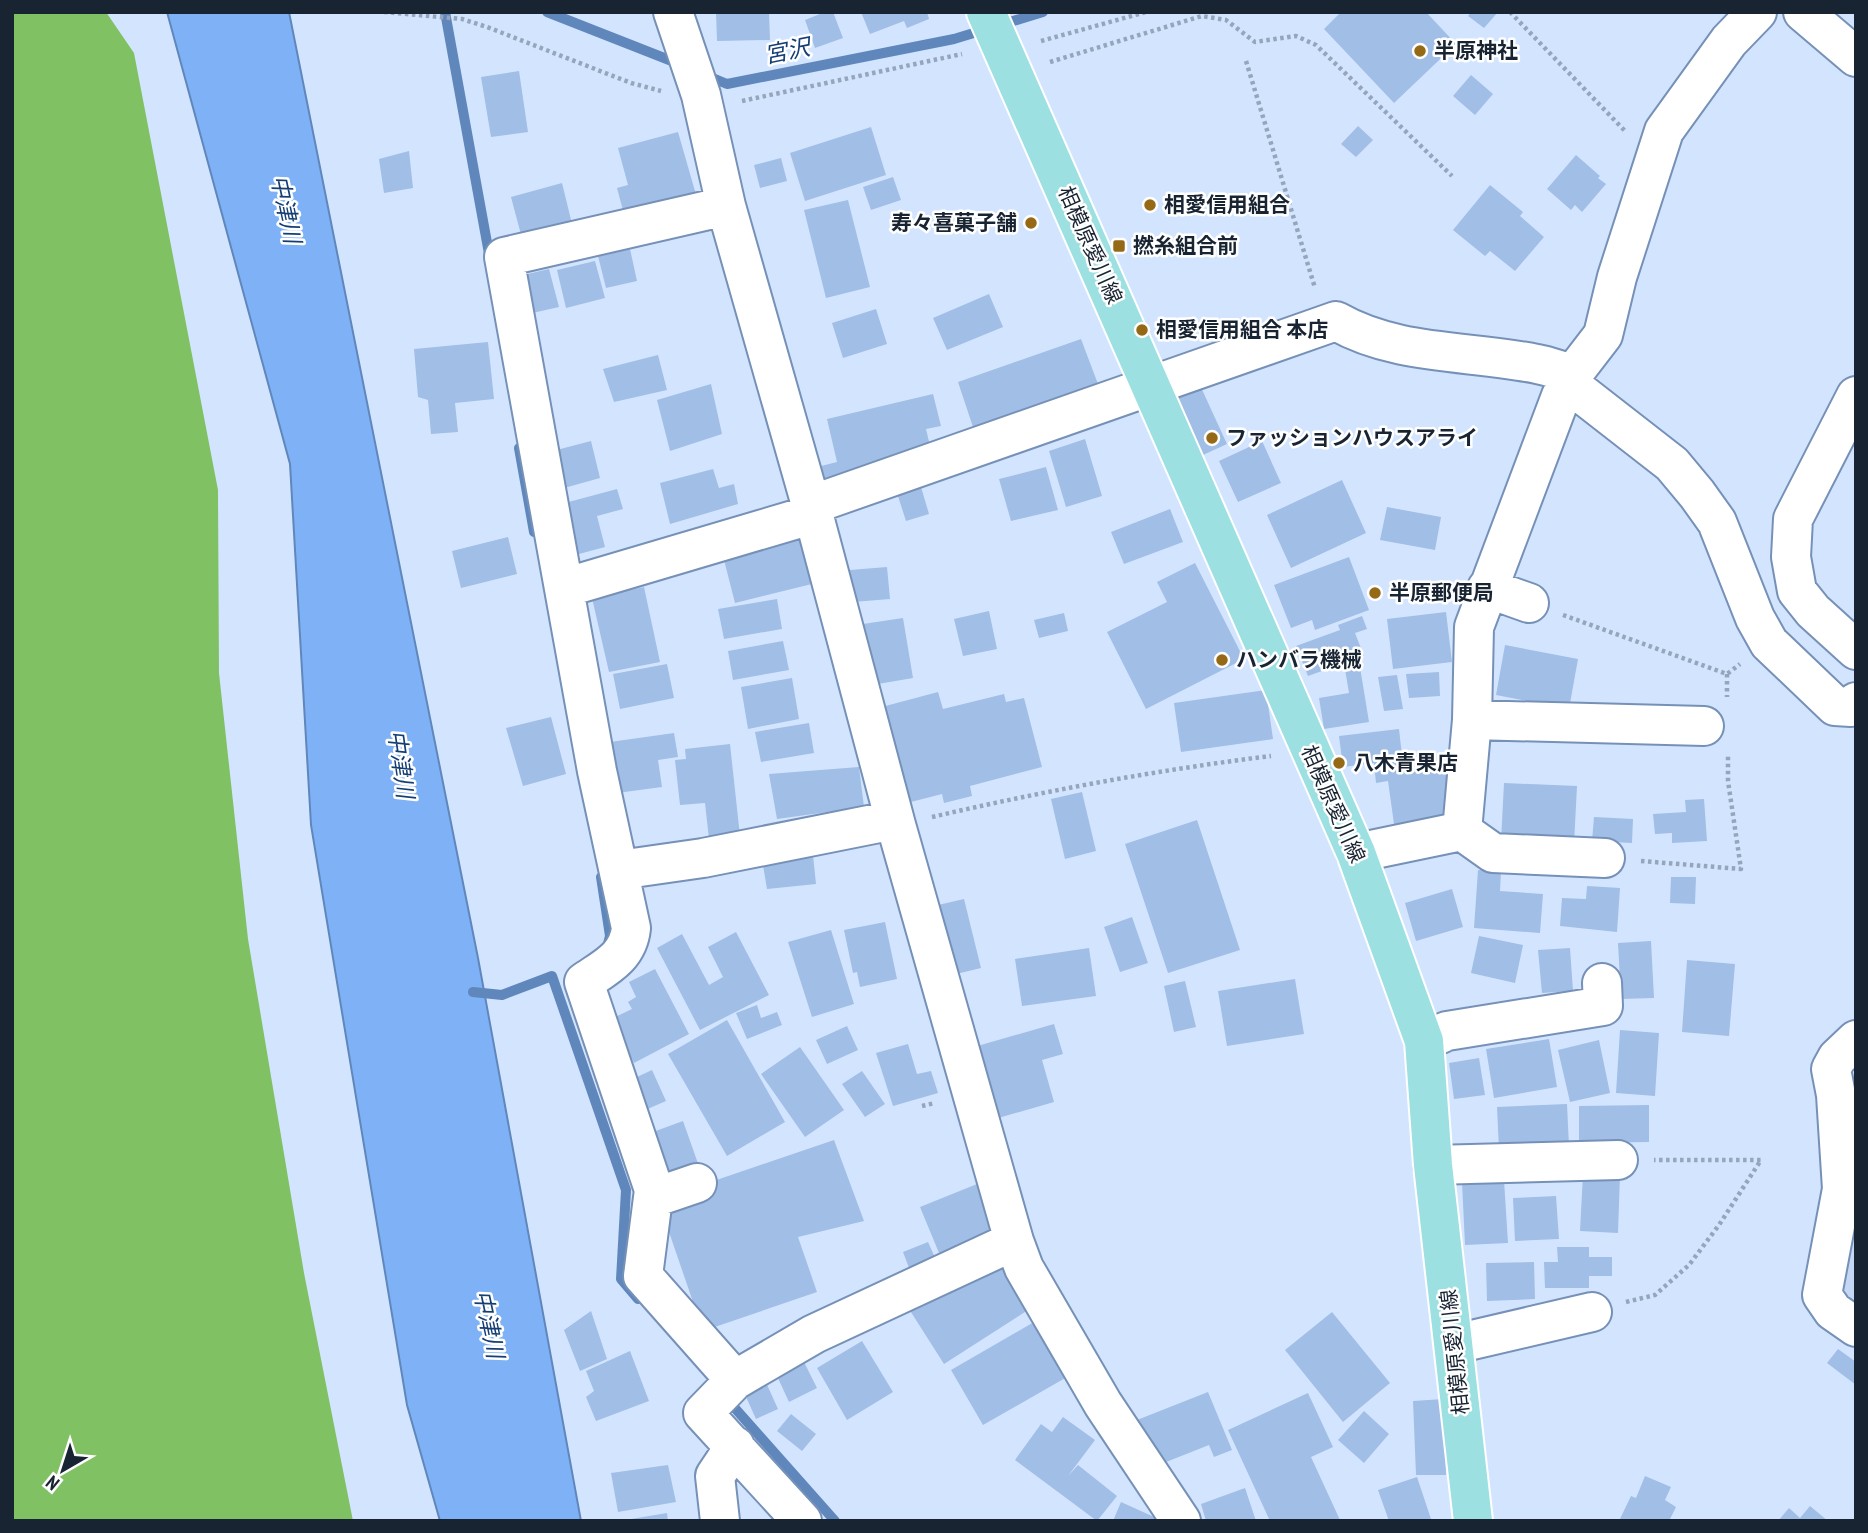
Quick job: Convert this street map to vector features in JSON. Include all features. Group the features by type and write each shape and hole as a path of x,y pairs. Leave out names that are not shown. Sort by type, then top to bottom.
{"main road":[{"name":"相模原愛川線","path":"986,12 1356,853 1424,1041 1433,1165 1473,1521"}],"street":[{"path":"1462,831 1472,720 1474,627 1487,588 1561,396 1604,335 1617,277 1664,131 1729,41 1758,12"},
{"path":"1803,12 1856,57"},
{"path":"676,21 701,95 726,206 812,510 896,825 1014,1241 1024,1268 1103,1404 1181,1521"},
{"path":"726,206 504,257 597,771 631,928 630,942 620,957 584,982 654,1191 643,1276 735,1380"},
{"path":"564,587 812,510 1336,321 1350,329 1403,346 1537,364 1571,379 1672,464 1697,494 1717,522 1755,618 1769,643 1835,706 1851,707 1856,702"},
{"path":"1856,396 1793,519 1791,557 1797,591 1813,611 1856,650"},
{"path":"1487,588 1529,603"},
{"path":"1472,720 1720,727"},
{"path":"619,870 703,858 884,822 896,825"},
{"path":"1356,853 1462,831 1493,853 1605,858"},
{"path":"1424,1041 1447,1031 1603,1006 1602,983"},
{"path":"1856,1040 1831,1069 1836,1095 1842,1189 1822,1295 1833,1311 1856,1327"},
{"path":"1433,1165 1618,1160"},
{"path":"653,1198 697,1183"},
{"path":"802,1521 703,1413 735,1380 814,1335 1014,1241"},
{"path":"1455,1344 1592,1312"},
{"path":"720,1521 715,1476 735,1446"}],"path":[{"path":"1008,63 1146,12"},
{"path":"1510,12 1654,162"},
{"path":"1008,63 1202,16 1226,20 1255,42 1296,36 1316,45 1452,176"},
{"path":"1246,61 1320,304 1336,321"},
{"path":"1529,603 1727,674"},
{"path":"1605,858 1741,869 1720,727 1727,674 1769,643"},
{"path":"896,825 1046,791 1185,766 1310,751"},
{"path":"1592,1312 1655,1295 1689,1265 1719,1225 1761,1160 1618,1160"}],"shaded area":[{"path":"1856,1193 1856,1306 1841,1291"}],"green space":[{"path":"12,12 106,12 134,53 218,490 219,673 248,939 304,1273 353,1521 12,1521"}],"water":[{"name":"中津川","path":"167,12 289,12 478,958 581,1521 440,1521 407,1405 311,825 290,464"}],"building":[{"path":"716,12 769,12 770,40 717,41"},
{"path":"825,12 833,12 843,38 815,48 805,20"},
{"path":"861,12 927,12 929,19 907,28 904,21 870,34"},
{"path":"1341,12 1426,12 1456,44 1394,103 1324,29"},
{"path":"1471,12 1498,12 1484,28 1468,16"},
{"path":"519,71 528,132 491,137 481,77"},
{"path":"1471,75 1493,94 1475,115 1453,96"},
{"path":"1358,126 1373,140 1356,157 1341,144"},
{"path":"871,127 886,175 805,201 790,153"},
{"path":"678,132 699,205 625,218 617,188 628,185 618,148"},
{"path":"409,151 413,188 384,193 379,159"},
{"path":"1576,155 1606,184 1582,212 1575,205 1571,210 1547,189"},
{"path":"781,158 787,181 760,188 754,165"},
{"path":"893,177 901,200 871,210 863,187"},
{"path":"562,183 574,232 524,246 511,197"},
{"path":"1490,185 1523,212 1520,216 1544,237 1515,271 1490,251 1485,256 1453,230"},
{"path":"848,200 870,287 826,298 804,210"},
{"path":"630,249 637,281 606,288 598,256"},
{"path":"595,261 605,298 566,308 557,270"},
{"path":"549,269 559,307 528,314 519,276"},
{"path":"989,294 1003,327 947,350 933,318"},
{"path":"876,309 887,344 843,358 832,323"},
{"path":"1081,339 1101,392 976,436 958,382"},
{"path":"488,342 494,399 455,403 458,432 431,434 428,400 418,397 414,349"},
{"path":"658,355 667,390 614,402 603,369"},
{"path":"1199,383 1227,444 1192,460 1164,399"},
{"path":"711,384 722,434 670,451 657,400"},
{"path":"933,394 941,426 926,429 931,450 827,491 821,466 837,462 827,419"},
{"path":"1085,439 1102,496 1066,507 1049,451"},
{"path":"591,441 600,478 557,490 545,453"},
{"path":"1262,441 1281,483 1238,502 1219,461"},
{"path":"1046,467 1058,510 1011,521 999,479"},
{"path":"713,469 719,488 734,484 738,504 670,524 660,483"},
{"path":"1342,480 1366,533 1291,568 1267,515"},
{"path":"921,487 929,514 906,521 897,493"},
{"path":"617,489 623,509 597,516 605,547 564,558 550,507"},
{"path":"1387,507 1441,517 1435,550 1380,540"},
{"path":"1170,509 1183,542 1124,564 1111,532"},
{"path":"804,536 816,583 735,603 723,556"},
{"path":"508,537 517,574 461,588 452,551"},
{"path":"1349,557 1369,610 1315,630 1312,620 1291,628 1274,585"},
{"path":"1195,563 1244,659 1146,709 1107,632 1167,602 1157,582"},
{"path":"887,567 890,599 853,602 850,570"},
{"path":"644,587 660,662 609,672 592,598"},
{"path":"777,599 782,629 724,639 718,609"},
{"path":"989,611 997,649 963,656 954,619"},
{"path":"1446,612 1452,662 1393,669 1387,619"},
{"path":"1064,613 1068,631 1039,638 1034,620"},
{"path":"1362,616 1367,629 1355,633 1364,656 1308,676 1296,646 1340,630 1338,625"},
{"path":"903,618 913,678 872,685 863,624"},
{"path":"783,641 789,670 733,680 728,651"},
{"path":"1505,645 1578,659 1569,709 1496,695"},
{"path":"1359,661 1369,722 1324,729 1319,698 1349,693 1344,663"},
{"path":"667,664 674,698 620,709 613,674"},
{"path":"1439,672 1440,696 1409,698 1406,674"},
{"path":"1397,675 1403,709 1384,711 1378,677"},
{"path":"792,678 799,719 748,729 741,687"},
{"path":"1266,690 1273,739 1181,752 1174,703"},
{"path":"938,692 943,709 1004,694 1006,702 1024,698 1042,767 970,786 972,796 944,803 942,794 903,804 878,708"},
{"path":"551,717 566,774 523,786 506,728"},
{"path":"809,723 814,753 761,762 755,732"},
{"path":"1399,729 1404,773 1449,767 1455,817 1394,824 1388,781 1376,783 1374,763 1343,767 1339,736"},
{"path":"674,733 678,757 658,760 662,787 617,793 610,742"},
{"path":"730,744 741,845 710,848 705,803 680,805 675,760 686,759 685,749"},
{"path":"859,767 864,807 777,819 769,774"},
{"path":"1504,783 1577,786 1574,844 1501,841"},
{"path":"1082,792 1096,851 1065,859 1051,799"},
{"path":"1704,799 1707,841 1672,843 1672,833 1655,834 1653,814 1686,812 1685,800"},
{"path":"1594,817 1633,819 1632,843 1592,841"},
{"path":"1197,820 1240,950 1168,973 1125,844"},
{"path":"812,846 816,884 767,889 761,853"},
{"path":"1478,870 1501,871 1500,891 1543,894 1540,933 1474,928"},
{"path":"1671,877 1696,877 1695,904 1670,903"},
{"path":"1587,886 1620,888 1617,932 1560,926 1562,898 1586,899"},
{"path":"1452,889 1463,927 1416,941 1405,903"},
{"path":"964,899 981,968 952,975 934,906"},
{"path":"1132,917 1148,963 1120,972 1104,927"},
{"path":"885,922 897,979 860,987 857,972 853,973 844,930"},
{"path":"831,930 854,1004 812,1017 788,942"},
{"path":"736,932 769,995 700,1030 657,948 682,934 709,985 723,977 708,947"},
{"path":"1479,936 1523,945 1515,983 1471,973"},
{"path":"1651,941 1654,998 1621,999 1618,943"},
{"path":"1089,948 1096,996 1022,1006 1015,959"},
{"path":"1570,948 1573,991 1542,993 1538,950"},
{"path":"1687,960 1735,964 1729,1036 1682,1032"},
{"path":"655,969 689,1034 634,1063 611,1019 632,1009 628,1002 636,997 629,982"},
{"path":"1295,979 1304,1034 1227,1046 1218,991"},
{"path":"1185,981 1196,1027 1174,1032 1164,986"},
{"path":"757,1005 761,1018 777,1012 782,1025 747,1039 736,1013"},
{"path":"727,1020 785,1122 727,1156 668,1054"},
{"path":"1054,1024 1063,1054 1042,1060 1054,1102 995,1119 974,1047"},
{"path":"847,1026 858,1050 827,1064 816,1040"},
{"path":"1620,1030 1659,1033 1655,1096 1616,1093"},
{"path":"1549,1039 1557,1087 1494,1098 1486,1049"},
{"path":"1599,1040 1610,1093 1570,1102 1558,1050"},
{"path":"908,1044 917,1074 931,1071 938,1093 893,1106 876,1053"},
{"path":"800,1047 844,1110 805,1137 761,1074"},
{"path":"1479,1058 1485,1095 1454,1099 1449,1063"},
{"path":"652,1070 666,1101 636,1114 622,1084"},
{"path":"862,1071 885,1104 865,1117 842,1084"},
{"path":"1567,1104 1569,1146 1499,1150 1497,1107"},
{"path":"1649,1105 1649,1142 1579,1143 1579,1106"},
{"path":"683,1121 701,1172 660,1186 642,1136"},
{"path":"834,1140 864,1221 798,1237 817,1292 703,1331 658,1200"},
{"path":"1583,1174 1620,1175 1618,1233 1580,1231"},
{"path":"1504,1180 1508,1243 1465,1245 1462,1182"},
{"path":"977,1184 996,1230 939,1253 920,1207"},
{"path":"1556,1196 1559,1239 1515,1241 1513,1198"},
{"path":"928,1242 937,1262 911,1273 903,1252"},
{"path":"1557,1247 1589,1247 1589,1257 1612,1257 1612,1276 1589,1276 1589,1288 1545,1288 1544,1262 1558,1262"},
{"path":"993,1255 1028,1310 944,1364 909,1309"},
{"path":"1534,1262 1535,1299 1487,1301 1486,1263"},
{"path":"591,1311 607,1359 580,1371 564,1330"},
{"path":"1332,1312 1390,1383 1343,1422 1285,1350"},
{"path":"1034,1322 1067,1377 983,1425 951,1370"},
{"path":"862,1341 893,1392 847,1420 817,1368"},
{"path":"1838,1349 1856,1362 1856,1385 1827,1363"},
{"path":"798,1350 817,1388 789,1402 771,1363"},
{"path":"630,1351 649,1401 596,1421 586,1397 594,1391 586,1371"},
{"path":"764,1378 778,1409 756,1419 742,1388"},
{"path":"1208,1392 1232,1450 1214,1457 1209,1445 1156,1466 1137,1420"},
{"path":"1308,1393 1333,1447 1311,1457 1340,1520 1270,1521 1228,1430"},
{"path":"1444,1399 1446,1475 1416,1475 1413,1401"},
{"path":"1364,1411 1389,1434 1364,1463 1338,1440"},
{"path":"791,1414 816,1434 802,1451 777,1431"},
{"path":"1063,1417 1095,1440 1068,1476 1078,1465 1117,1496 1097,1521 1015,1460 1041,1424 1052,1432"},
{"path":"668,1465 676,1502 618,1512 611,1473"},
{"path":"1645,1476 1671,1487 1665,1500 1676,1507 1669,1521 1619,1521 1631,1496 1636,1498"},
{"path":"1417,1477 1431,1519 1389,1521 1378,1490"},
{"path":"1245,1488 1256,1521 1206,1521 1201,1504"},
{"path":"1121,1502 1163,1521 1113,1521"},
{"path":"1810,1506 1828,1521 1778,1521 1789,1508 1800,1518"},
{"path":"667,1513 668,1521 631,1521 631,1519"}],"waterway":[{"path":"445,12 490,259"},
{"name":"宮沢","path":"547,12 682,65"},
{"name":"宮沢","path":"703,74 727,84 954,39 1043,12"},
{"path":"519,448 534,532"},
{"path":"601,877 610,936 607,948"},
{"path":"473,992 502,995 552,976 626,1190 621,1279 638,1299"},
{"path":"725,1397 835,1521"}],"place":[{"name":"半原神社","path":"1420,51"},
{"name":"相愛信用組合","path":"1150,205"},
{"name":"寿々喜菓子舗","path":"1031,223"},
{"name":"撚糸組合前","path":"1119,246"},
{"name":"相愛信用組合 本店","path":"1142,330"},
{"name":"ファッションハウスアライ","path":"1212,438"},
{"name":"半原郵便局","path":"1375,593"},
{"name":"ハンバラ機械","path":"1222,660"},
{"name":"八木青果店","path":"1339,763"}]}
